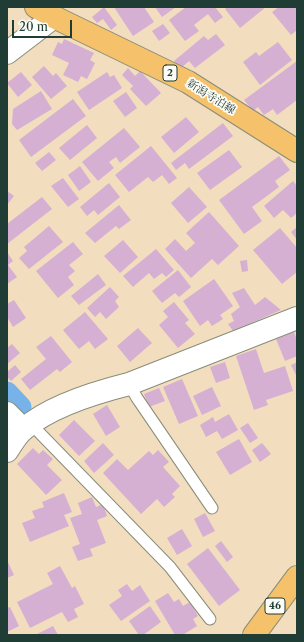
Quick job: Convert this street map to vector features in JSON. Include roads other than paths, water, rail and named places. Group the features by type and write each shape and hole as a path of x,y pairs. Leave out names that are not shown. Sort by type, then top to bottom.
{"main road":[{"name":"新潟寺泊線","path":"52,10 188,82 297,151"},
{"name":"46","path":"254,635 297,577"}],"street":[{"path":"7,53 52,10"},
{"path":"7,451 27,427 48,412 107,390 129,384 297,318"},
{"path":"7,414 27,427"}],"lane":[{"path":"129,384 212,508"},
{"path":"27,427 170,567 210,619"}],"waterway":[{"path":"7,392 21,407 7,423"}]}
